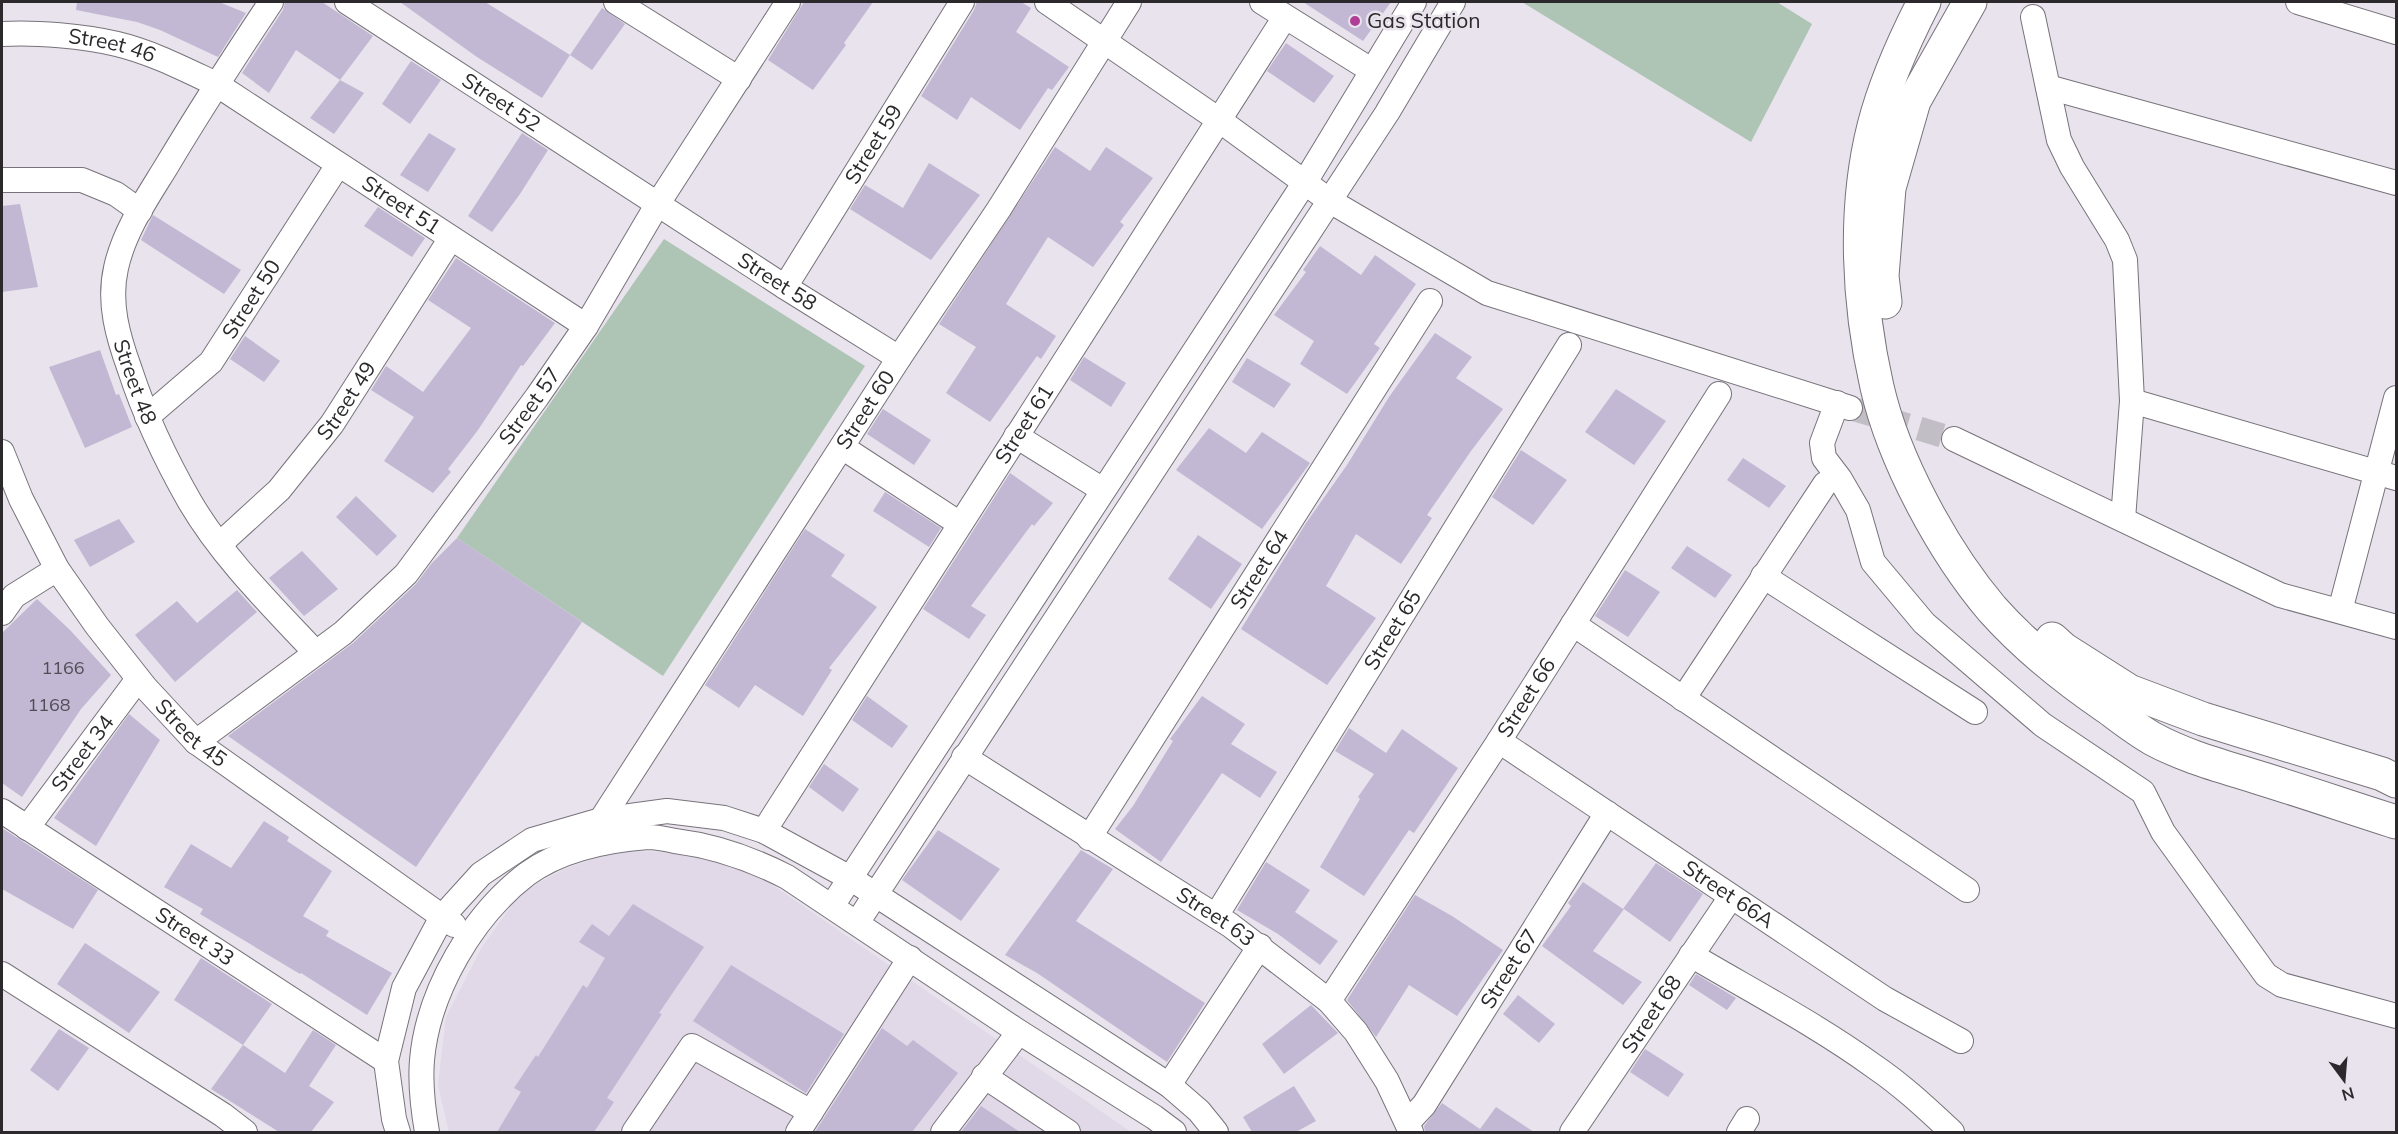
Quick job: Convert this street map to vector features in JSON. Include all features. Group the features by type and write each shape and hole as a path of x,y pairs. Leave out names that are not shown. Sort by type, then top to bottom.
{"highway":[{"path":"1924,2 1904,41 1874,125 1863,186 1860,256 1867,327 1877,387 1894,440 1923,504 1955,558 1993,609 2033,648 2082,690 2152,738 2199,759 2397,822"},
{"path":"1970,2 1914,101 1889,188 1882,276 1893,363 1905,410 1926,462 1954,518 2021,609 2063,649 2129,691 2203,719 2382,774 2397,781"}],"street":[{"name":"Street 48","path":"271,2 216,84 140,211 122,247 112,297 118,336 147,417 191,503 220,544 268,602 315,652"},
{"name":"Street 52","path":"347,2 657,204"},
{"path":"616,2 739,79"},
{"name":"Street 57","path":"196,742 343,633 406,574 537,397 586,326 657,204 788,2"},
{"name":"Street 59","path":"785,287 962,2"},
{"path":"1047,2 1219,120 1330,201 1487,293 1843,405 1822,443 1824,458 1840,479 1858,510 1873,562 1924,623 2043,725 2143,792 2163,832 2266,975 2282,985 2397,1016"},
{"name":"Street 60","path":"601,820 899,358 999,209 1129,2"},
{"path":"1262,2 1371,70"},
{"path":"832,906 1305,182 1414,2"},
{"path":"857,923 1387,113 1453,2"},
{"path":"2298,2 2397,32"},
{"name":"Street 61","path":"764,831 1285,17"},
{"path":"2033,17 2059,140 2125,260 2132,401 2123,519"},
{"name":"Street 46","path":"2,34 22,33 116,44 156,56 216,84"},
{"name":"Street 51","path":"216,84 586,326"},
{"path":"2048,87 2397,183"},
{"name":"Street 50","path":"147,417 211,362 338,165"},
{"path":"2,180 82,180 116,194 140,211"},
{"name":"Street 58","path":"657,204 899,358"},
{"name":"Street 49","path":"220,544 279,490 332,424 452,238"},
{"name":"Street 64","path":"1089,838 1430,301"},
{"name":"Street 65","path":"1216,916 1569,345"},
{"name":"Street 66","path":"1329,1001 1499,741 1719,393"},
{"path":"2340,611 2387,475 2397,398"},
{"path":"2132,401 2387,475"},
{"path":"1016,436 1103,490"},
{"path":"1954,439 2280,595 2397,627"},
{"path":"842,447 960,524"},
{"name":"Street 45","path":"2,452 21,499 57,569 138,679 196,742 469,934"},
{"path":"1683,699 1825,484"},
{"path":"2,614 14,596 57,569"},
{"path":"1763,576 1975,712"},
{"path":"1572,624 1967,890"},
{"name":"Street 34","path":"27,828 138,679"},
{"name":"Street 66A","path":"1499,741 1886,999 1961,1041"},
{"name":"Street 63","path":"964,757 1089,838 1216,916 1260,946 1329,1001 1356,1032 1387,1082 1410,1127"},
{"name":"Street 33","path":"2,811 387,1061"},
{"path":"398,1132 394,1119 387,1061 404,988 442,917 481,874 532,840 601,820 667,811 724,818 764,831 850,878 1169,1085 1199,1111 1216,1132"},
{"name":"Street 67","path":"1410,1127 1607,813"},
{"path":"428,1132 423,1107 422,1059 428,1030 443,985 469,934 489,911 528,874 564,855 608,842 651,837 707,845 755,860 787,877 1174,1132"},
{"name":"Street 68","path":"1572,1132 1731,897"},
{"path":"1169,1085 1260,946"},
{"path":"1691,955 1875,1066 1911,1094 1952,1132"},
{"path":"798,1132 910,958"},
{"path":"2,974 223,1115 245,1132"},
{"path":"943,1132 1019,1032"},
{"path":"644,1129 692,1046 811,1112"},
{"path":"984,1076 1068,1132"}],"shaded area":[{"path":"615,851 670,852 748,868 1131,1132 449,1132 438,1085 446,1017 482,947 522,891 565,869"}],"green space":[{"path":"1522,2 1777,2 1812,24 1751,142"},
{"path":"664,239 865,366 663,676 457,538"}],"building":[{"path":"77,2 219,2 246,13 218,57 137,22 76,10"},
{"path":"285,2 322,2 373,36 340,80 296,50 269,93 242,73 283,10"},
{"path":"400,2 485,2 570,55 542,98 477,57"},
{"path":"804,2 873,2 844,43 846,45 813,90 768,60"},
{"path":"977,2 1021,2 1031,8 1016,32 1069,67 1052,90 1048,88 1020,130 971,97 957,120 921,96"},
{"name":"Gas Station","path":"1303,2 1391,2 1363,41"},
{"path":"602,8 625,24 592,70 570,55"},
{"path":"1286,43 1334,76 1314,103 1267,71"},
{"path":"411,61 441,80 410,124 382,104"},
{"path":"340,80 364,93 334,134 310,118"},
{"path":"429,133 456,149 428,192 400,175"},
{"path":"522,133 548,150 492,232 468,216"},
{"path":"1055,147 1090,171 1106,147 1153,178 1120,222 1124,225 1093,267 1048,237 1006,304 1056,336 1041,359 1037,356 990,422 946,393 976,347 939,324"},
{"path":"929,163 980,195 931,260 850,209 865,185 903,208"},
{"path":"20,204 38,287 2,292 2,206"},
{"path":"378,207 425,238 412,257 364,226"},
{"path":"153,215 241,270 224,294 141,240"},
{"path":"1320,246 1361,275 1375,255 1416,284 1374,344 1380,348 1347,394 1300,364 1314,341 1274,315 1306,272 1303,270"},
{"path":"456,258 555,323 523,366 521,365 478,430 448,469 451,472 433,493 384,461 414,417 371,390 386,366 423,392 471,328 428,300"},
{"path":"1435,333 1472,357 1456,378 1503,409 1427,515 1432,518 1401,564 1356,534 1326,586 1376,618 1327,685 1241,629 1306,523 1347,465 1389,397"},
{"path":"245,336 280,361 264,382 230,359"},
{"path":"100,350 116,395 119,394 132,427 85,448 49,367"},
{"path":"1084,357 1126,383 1111,407 1070,380"},
{"path":"1247,358 1291,384 1274,408 1232,382"},
{"path":"1616,389 1666,421 1634,465 1585,432"},
{"path":"883,409 931,440 914,465 867,434"},
{"path":"1209,428 1246,453 1262,432 1310,463 1262,529 1176,470"},
{"path":"1521,450 1567,480 1533,525 1492,497"},
{"path":"1743,458 1786,486 1769,508 1727,480"},
{"path":"1010,473 1053,503 1034,526 1032,524 971,606 986,615 969,639 923,609"},
{"path":"885,492 941,528 929,547 873,511"},
{"path":"356,496 397,536 377,556 336,517"},
{"path":"119,519 135,542 90,567 74,540"},
{"path":"805,529 845,555 831,576 877,607 829,668 832,670 803,716 755,685 739,708 705,685"},
{"path":"1198,535 1242,564 1211,609 1168,579"},
{"path":"457,538 582,622 416,867 228,736 353,643 416,584 431,564"},
{"path":"1687,546 1732,575 1715,598 1671,568"},
{"path":"302,551 338,589 304,616 269,578"},
{"path":"1625,570 1660,592 1628,637 1595,616"},
{"path":"237,590 257,612 175,682 135,635 177,601 197,623"},
{"path":"37,599 70,630 111,675 81,709 22,797 2,783 2,633"},
{"path":"867,696 908,726 892,748 852,720"},
{"path":"1202,696 1245,724 1231,744 1277,772 1260,798 1222,773 1161,862 1115,829 1133,806 1173,741 1170,739"},
{"path":"129,714 160,740 96,846 54,818"},
{"path":"1349,728 1386,753 1402,729 1458,768 1414,833 1409,830 1364,896 1320,867 1360,799 1358,797 1374,774 1335,751"},
{"path":"824,764 859,789 843,812 809,787"},
{"path":"264,821 289,837 287,841 332,871 303,916 329,931 326,936 392,973 367,1015 200,914 203,909 164,887 191,844 231,868"},
{"path":"2,828 98,890 73,929 2,889"},
{"path":"938,830 1000,869 961,921 902,880"},
{"path":"1081,850 1113,869 1076,921 1205,1003 1167,1062 1037,973 1005,955"},
{"path":"1266,862 1310,890 1295,912 1338,941 1320,965 1278,934 1237,910"},
{"path":"1656,863 1703,894 1670,942 1624,909 1593,951 1642,982 1623,1005 1542,946 1571,906 1568,903 1583,882 1623,909"},
{"path":"1415,895 1452,916 1503,950 1457,1016 1409,985 1376,1037 1347,1000"},
{"path":"633,904 704,947 659,1013 662,1014 607,1098 614,1102 594,1132 497,1132 521,1092 514,1088 536,1055 538,1057 583,985 587,988 605,958 579,942 592,924 609,936"},
{"path":"85,943 160,992 129,1033 57,984"},
{"path":"201,958 272,1004 243,1045 174,1000"},
{"path":"731,965 844,1034 806,1093 693,1021"},
{"path":"1696,974 1736,998 1727,1010 1689,985"},
{"path":"1518,995 1555,1024 1539,1043 1503,1014"},
{"path":"1311,1005 1338,1033 1284,1074 1262,1044"},
{"path":"882,1028 907,1046 913,1040 958,1073 912,1132 815,1132"},
{"path":"59,1029 89,1048 58,1091 30,1070"},
{"path":"313,1030 336,1045 309,1086 334,1102 311,1132 279,1132 211,1089 243,1045 285,1073"},
{"path":"1645,1049 1684,1074 1668,1097 1630,1072"},
{"path":"1294,1086 1316,1121 1296,1132 1252,1132 1243,1117"},
{"path":"1442,1103 1480,1129 1496,1107 1534,1132 1425,1132 1424,1126"},
{"path":"981,1106 1020,1132 961,1132"}],"tunnel":[{"path":"1850,408 1954,439"}],"place":[{"name":"Gas Station","path":"1355,21"}]}
